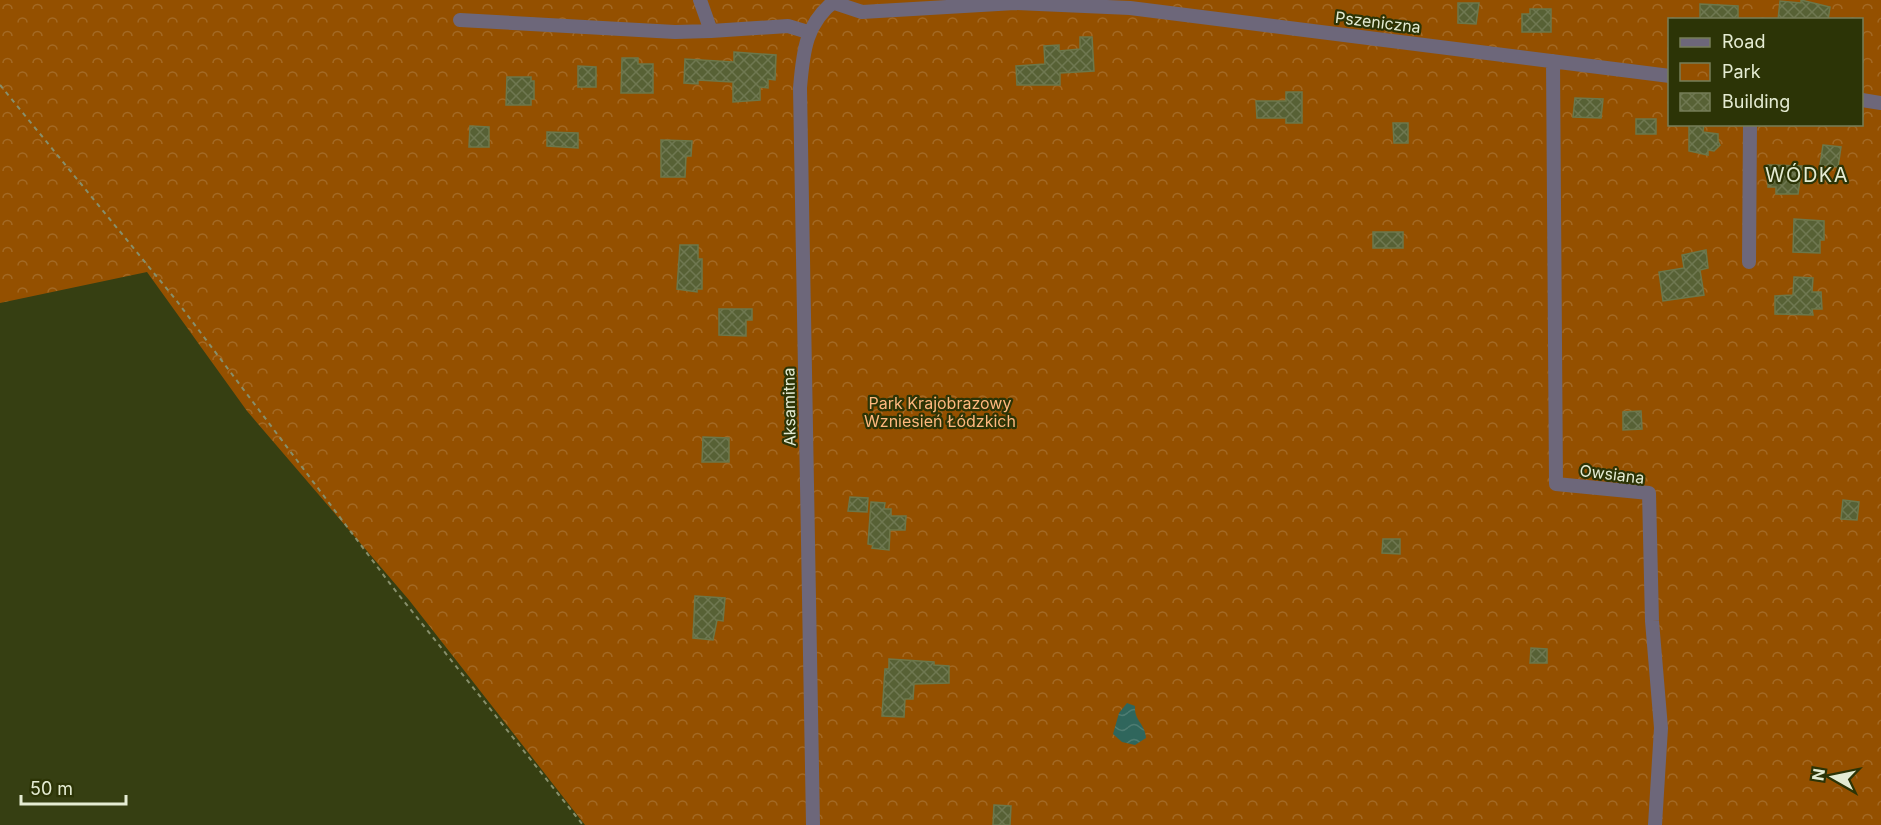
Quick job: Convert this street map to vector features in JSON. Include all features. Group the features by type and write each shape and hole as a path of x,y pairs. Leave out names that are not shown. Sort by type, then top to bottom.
{"street":[{"path":"700,0 711,31"},
{"name":"Aksamitna","path":"813,825 800,88 803,48 808,32 834,1"},
{"name":"Pszeniczna","path":"834,1 862,12 1015,3 1130,8 1668,76"},
{"path":"460,20 675,32 788,26 808,32"},
{"name":"Owsiana","path":"1553,61 1556,484 1649,493 1652,621 1660,728 1656,825"},
{"path":"1863,100 1881,103"},
{"path":"1749,262 1750,126"}],"path":[{"path":"0,85 176,300 391,585 582,825"}],"green space":[{"name":"Park Krajobrazowy Wzniesień Łódzkich","path":"0,0 1881,0 1881,825 585,825 409,600 247,411 147,272 0,303"}],"water":[{"path":"1127,703 1135,706 1136,715 1146,738 1135,745 1122,742 1113,734 1119,713"}],"building":[{"path":"1801,0 1830,7 1828,18 1778,18 1780,1 1801,3"},
{"path":"1458,3 1479,3 1476,24 1458,23"},
{"path":"1700,4 1738,6 1738,18 1700,18"},
{"path":"1530,9 1551,9 1551,32 1522,32 1522,14 1530,14"},
{"path":"1080,37 1092,37 1094,71 1060,73 1060,85 1017,85 1016,66 1045,64 1044,46 1059,45 1059,51 1080,49"},
{"path":"734,52 776,55 775,80 768,79 768,88 760,87 760,100 733,102 733,82 698,80 698,84 684,83 685,59 734,62"},
{"path":"622,58 638,58 638,64 653,64 653,93 621,93"},
{"path":"578,66 596,67 596,87 578,87"},
{"path":"507,77 531,77 531,81 534,81 534,99 531,99 531,105 506,105"},
{"path":"1286,92 1302,92 1302,123 1286,123 1286,118 1257,118 1256,101 1286,101"},
{"path":"1575,98 1603,99 1601,118 1573,117"},
{"path":"1636,119 1656,119 1656,134 1636,134"},
{"path":"1393,123 1408,123 1408,143 1394,143"},
{"path":"470,126 489,127 489,147 469,147"},
{"path":"1689,126 1704,126 1703,132 1718,134 1720,145 1714,151 1708,150 1708,155 1689,151"},
{"path":"547,132 578,133 578,148 547,146"},
{"path":"661,140 692,141 691,156 686,156 685,177 661,177"},
{"path":"1823,145 1841,147 1838,167 1820,165"},
{"path":"1768,165 1802,166 1798,194 1776,194 1776,187 1768,187"},
{"path":"1794,219 1824,221 1824,240 1820,240 1820,253 1793,252"},
{"path":"1373,232 1403,232 1403,248 1373,248"},
{"path":"680,245 698,245 698,259 702,259 702,289 697,289 697,292 677,289"},
{"path":"1706,250 1708,268 1700,270 1704,295 1663,301 1659,272 1684,268 1682,255"},
{"path":"1794,277 1813,278 1812,292 1821,292 1822,309 1812,309 1813,315 1775,314 1775,296 1793,295"},
{"path":"719,309 752,309 752,320 746,320 746,336 719,335"},
{"path":"1641,411 1642,429 1623,430 1623,412"},
{"path":"703,437 729,438 729,462 702,462"},
{"path":"850,497 868,498 867,512 848,511"},
{"path":"1843,500 1859,502 1857,520 1841,519"},
{"path":"871,502 885,503 884,509 891,509 891,516 906,516 905,530 890,530 889,550 872,548 873,545 868,544"},
{"path":"1383,539 1400,539 1400,554 1382,553"},
{"path":"695,596 725,598 723,621 717,620 713,640 693,638"},
{"path":"1531,648 1547,649 1547,663 1530,663"},
{"path":"889,659 934,662 934,665 949,666 949,683 914,684 913,699 905,699 904,717 882,716 885,669 889,669"},
{"path":"994,805 1011,806 1010,825 993,825"}],"district":[{"name":"WÓDKA","path":"1807,175"}]}
